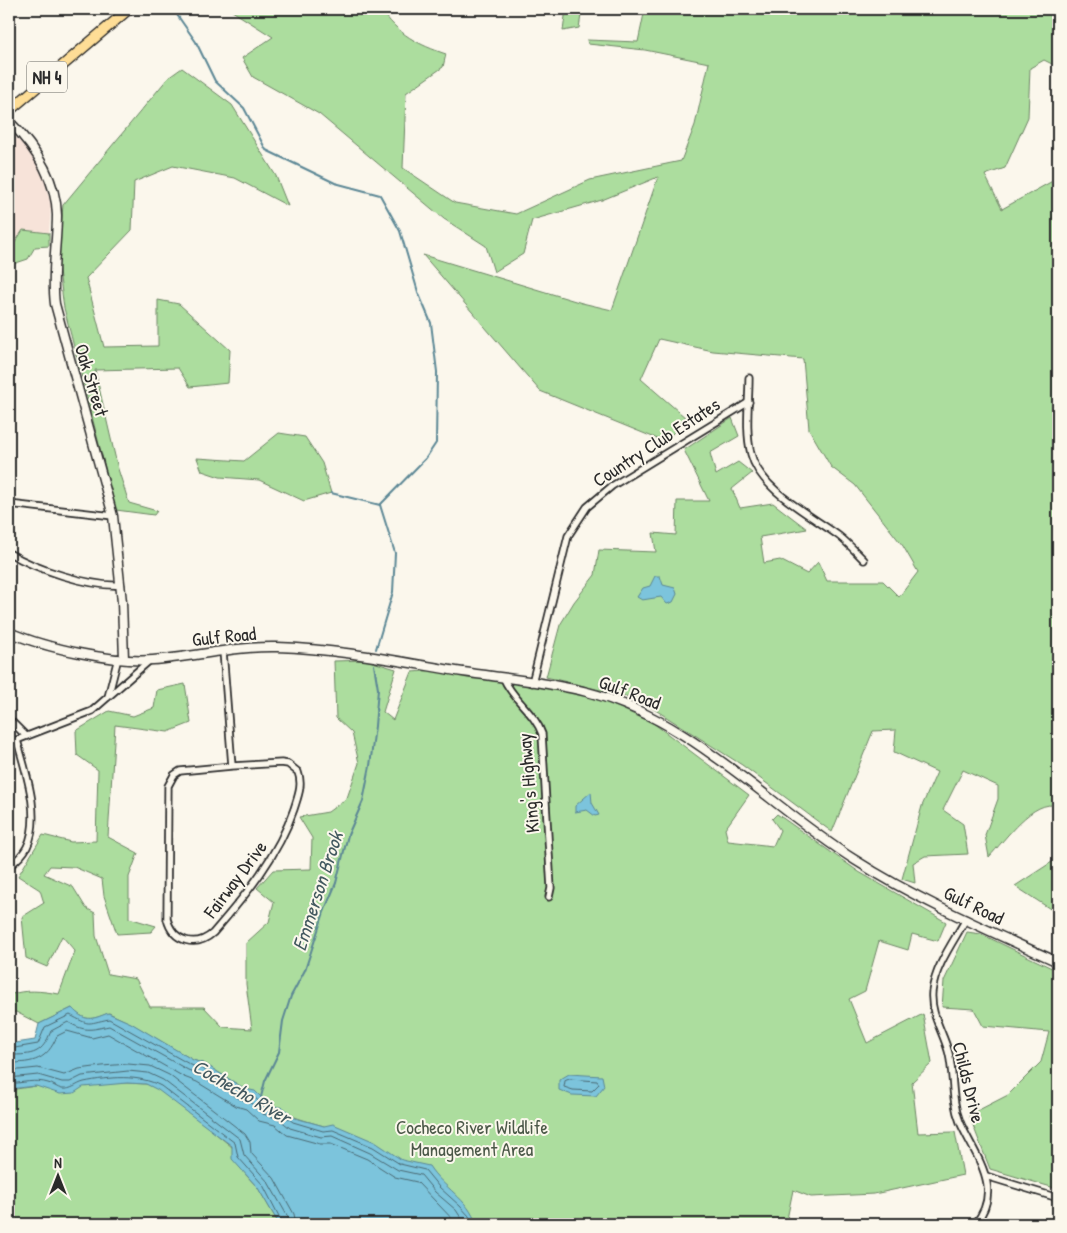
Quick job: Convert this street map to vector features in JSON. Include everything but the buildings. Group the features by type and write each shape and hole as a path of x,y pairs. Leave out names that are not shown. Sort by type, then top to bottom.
{"main road":[{"name":"NH 4","path":"9,111 129,9"}],"street":[{"name":"Oak Street","path":"9,122 38,156 53,191 57,216 53,273 55,304 113,516 121,585 123,659"},
{"name":"Country Club Estates","path":"749,378 750,448 759,474 773,488 845,541 864,560"},
{"name":"Country Club Estates","path":"532,683 564,549 578,518 597,498 618,482 749,402"},
{"path":"9,504 113,516"},
{"path":"9,553 60,574 110,586 121,585"},
{"name":"Gulf Road","path":"9,632 27,640 56,648 123,659 149,661 224,651 275,647 301,648 351,654 594,694 657,718 692,740 808,828 854,860 966,919 1058,962"},
{"path":"224,651 232,766"},
{"path":"108,698 123,659"},
{"path":"9,743 82,716 97,708 149,661"},
{"name":"King's Highway","path":"504,679 509,690 537,722 542,734 551,888 549,897"},
{"path":"9,719 26,736"},
{"path":"9,866 27,846 31,829 30,790 17,740"},
{"name":"Fairway Drive","path":"288,764 298,772 300,792 283,839 272,857 213,932 202,940 190,942 172,932 167,919 168,786 174,775 180,771 232,766 288,764"},
{"name":"Childs Drive","path":"966,919 935,976 933,1010 949,1053 954,1098 960,1122 986,1176 984,1207 975,1224"},
{"path":"986,1176 1058,1198"},
{"path":"1057,1224 1058,1218"}],"shaded area":[{"path":"9,130 29,151 43,175 51,205 49,233 23,230 9,252"}],"green space":[{"path":"229,9 381,9 387,18 409,38 446,54 443,67 406,93 403,168 455,203 516,214 590,180 681,161 695,125 709,63 645,50 588,44 587,40 638,42 645,9 1058,9 1058,67 1044,60 1030,68 1028,117 1005,168 985,175 1002,209 1058,178 1058,211 1053,217 1058,228 1058,806 1049,805 1029,814 1011,831 989,857 985,835 998,799 998,786 963,770 943,810 963,824 968,854 925,856 913,863 915,883 902,879 922,806 937,772 894,752 896,730 873,731 832,832 742,765 638,699 546,677 560,625 574,602 595,575 599,550 656,552 653,533 676,535 677,501 709,501 684,450 732,418 739,436 710,453 716,475 738,462 752,473 732,489 740,508 773,503 807,529 760,537 764,563 780,560 807,574 818,562 827,581 883,581 899,597 918,572 903,546 855,485 831,467 809,429 803,359 713,351 659,339 641,379 686,418 665,442 540,391 423,255 582,303 612,310 658,177 602,200 532,220 523,254 494,272 486,246 444,219 319,114 253,77 242,58 273,37"},
{"path":"566,9 582,9 579,28 563,31"},
{"path":"182,68 232,105 276,176 288,206 235,178 173,166 134,182 132,230 86,278 104,347 158,346 158,300 179,304 230,350 228,383 190,387 178,368 95,370 118,469 129,503 157,511 154,515 116,510 64,308 58,263 63,205 168,78"},
{"path":"23,230 49,233 49,246 35,247 28,259 10,265 9,271 9,252"},
{"path":"279,433 305,437 322,463 331,493 304,501 259,480 220,477 202,471 197,458 244,461"},
{"name":"Cocheco River Wildlife Management Area","path":"366,660 396,669 383,712 393,720 412,672 436,670 590,695 653,723 749,795 725,829 728,841 773,846 780,830 772,819 777,814 859,872 946,922 938,941 912,934 908,950 879,941 865,991 849,999 867,1043 923,1014 932,1063 912,1082 918,1133 955,1132 963,1175 874,1194 811,1197 793,1190 786,1224 474,1224 324,1126 271,1106 254,1092 245,1089 205,1064 193,1060 130,1023 109,1013 93,1018 85,1018 72,1008 39,1024 16,1012 9,1013 9,995 34,991 59,994 75,951 62,936 47,967 26,958 22,917 44,903 40,890 18,876 43,835 71,842 96,841 98,770 77,755 76,731 109,711 133,716 154,708 157,690 185,684 191,723 168,732 115,725 108,837 138,853 129,877 129,918 156,926 151,932 117,934 104,896 102,879 74,867 50,866 44,874 73,887 86,908 95,913 96,936 108,974 136,979 150,1007 204,1007 223,1027 252,1029 246,984 246,943 269,922 274,902 257,888 273,870 311,869 312,838 299,817 328,812 347,798 359,763 352,733 336,718 334,661"},
{"path":"1058,858 1058,914 1015,886"},
{"path":"967,932 981,934 1058,971 1058,1189 990,1169 969,1115 1008,1095 1041,1062 1049,1032 983,1026 974,1009 942,1007 944,981"},
{"path":"146,1084 182,1097 210,1129 232,1147 246,1175 258,1188 279,1224 9,1224 9,1090 36,1086"}],"water":[{"path":"655,576 660,576 663,585 675,588 677,594 673,602 667,604 661,597 642,600 637,597 643,588 650,586"},
{"path":"591,792 592,803 599,815 595,816 587,810 575,812 575,806"},
{"name":"Cochecho River","path":"72,1008 85,1018 93,1018 108,1013 131,1023 193,1060 205,1064 245,1089 255,1091 269,1105 284,1108 295,1118 324,1126 333,1124 375,1142 402,1160 429,1166 441,1181 468,1207 476,1224 279,1224 258,1188 232,1159 232,1146 158,1090 146,1084 127,1083 83,1087 74,1093 60,1094 36,1086 9,1089 9,1044 35,1040 39,1024"},
{"path":"569,1074 602,1076 604,1086 596,1096 572,1095 559,1090 559,1080"}],"waterway":[{"name":"Emmerson Brook","path":"173,9 196,42 215,81 244,108 266,150 335,183 380,195 400,231 418,292 431,323 437,372 436,443 426,458 380,505"},
{"path":"331,493 380,505"},
{"name":"Emmerson Brook","path":"376,649 393,592 395,553 380,505"},
{"name":"Emmerson Brook","path":"261,1097 265,1081 279,1052 283,1021 291,996 305,970 324,912 336,883 348,835 363,801 370,766 378,689 374,665"}]}
